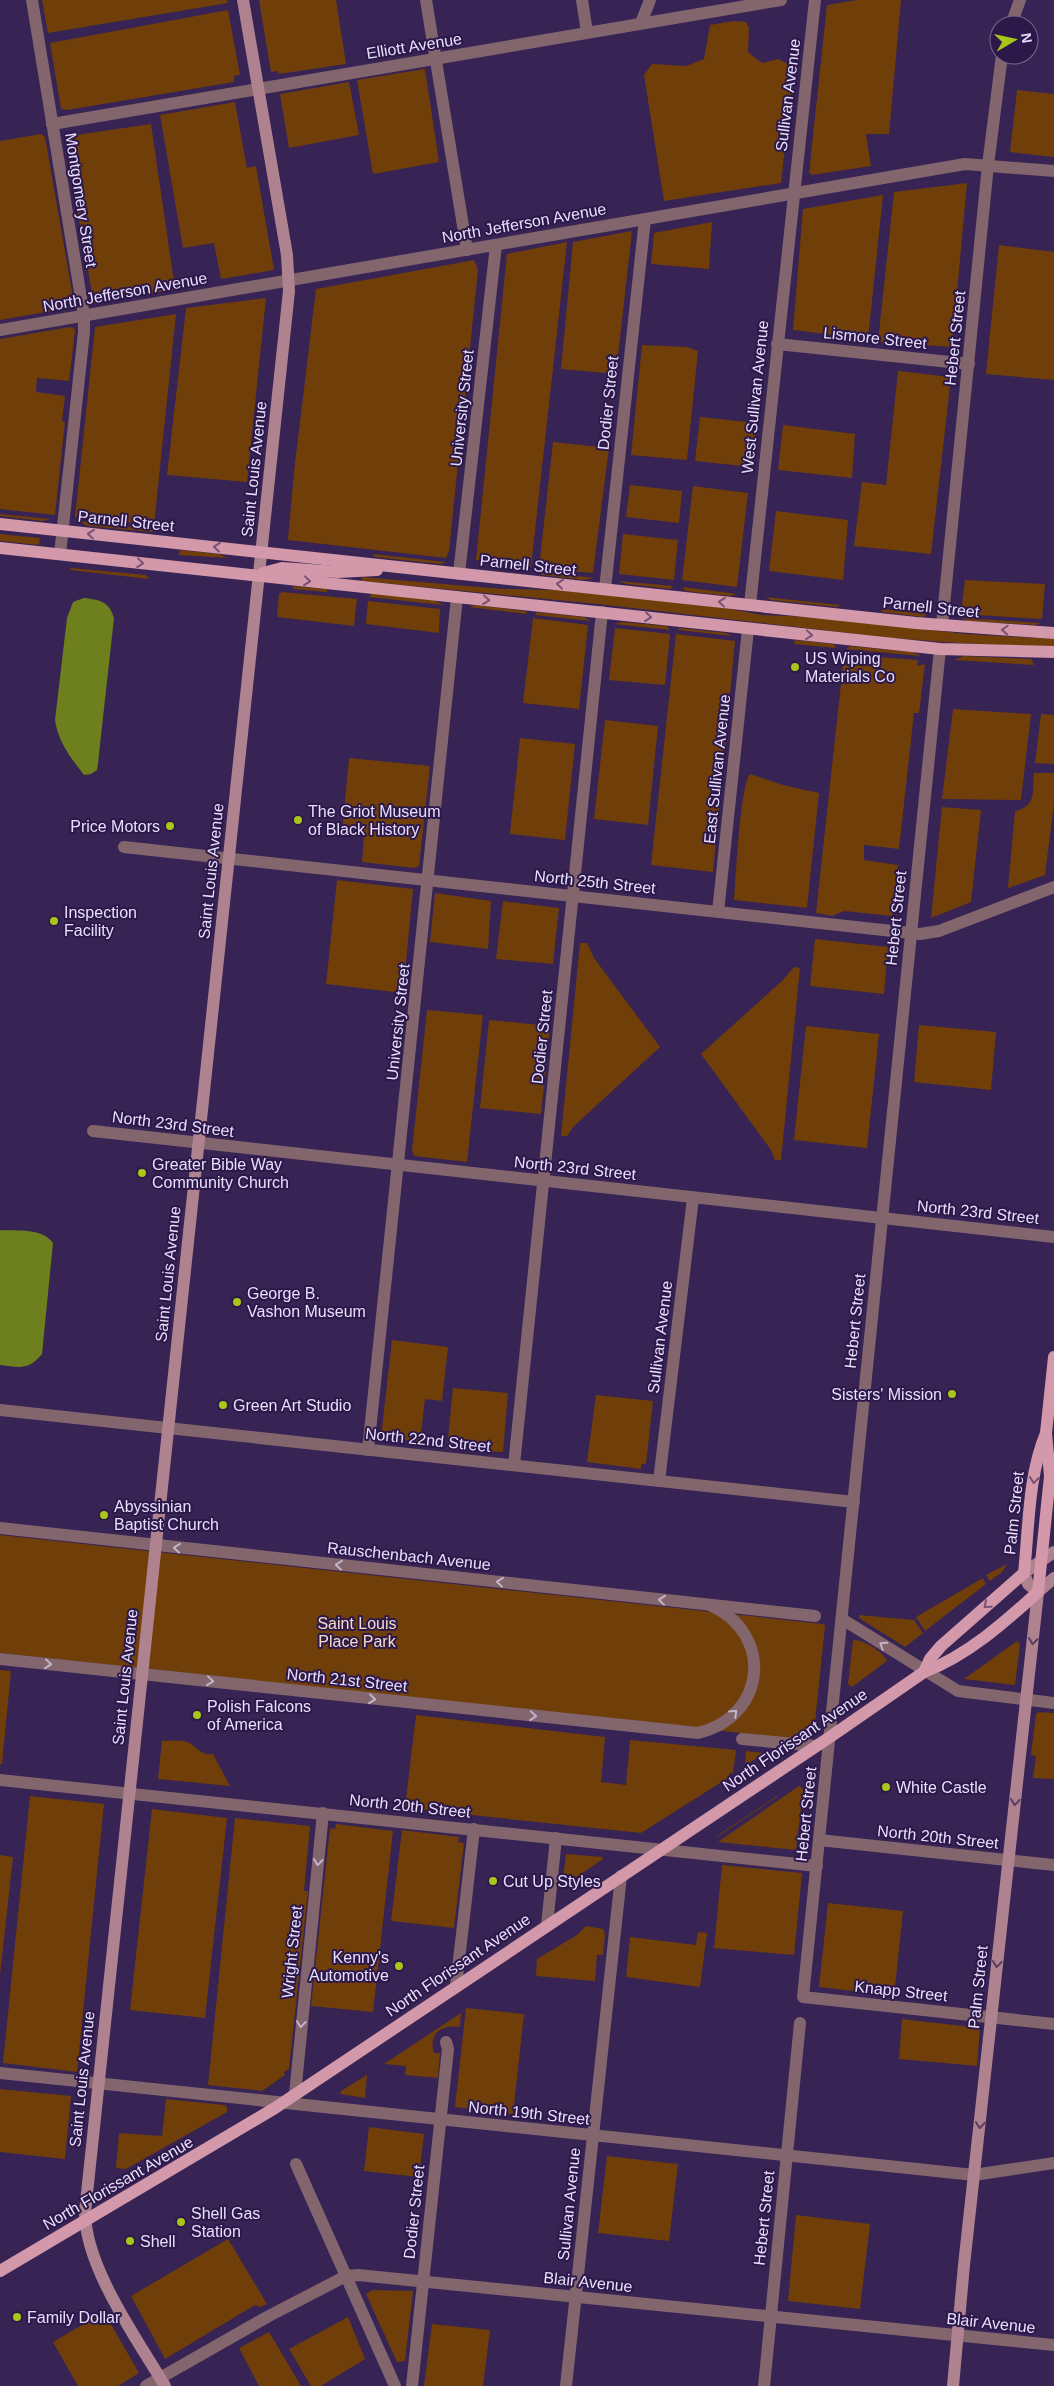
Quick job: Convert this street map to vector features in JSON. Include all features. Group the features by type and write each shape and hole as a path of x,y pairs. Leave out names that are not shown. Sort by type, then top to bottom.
{"main road":[{"name":"Parnell Street","path":"0,524 942,625 1054,633"},
{"path":"0,548 940,649 1054,652"},
{"path":"259,576 268,570 282,568 338,572 405,568"},
{"name":"Palm Street","path":"1038,1592 1050,1476 1046,1433 1054,1357"},
{"name":"Palm Street","path":"1024,1573 1035,1469 1039,1450 1046,1433"},
{"name":"North Florissant Avenue","path":"924,1672 930,1659 940,1646 1024,1573"},
{"name":"North Florissant Avenue","path":"0,2271 282,2103 830,1737 924,1672 942,1664 973,1644 1038,1592"}],"street":[{"name":"Montgomery Street","path":"32,0 84,316 60,554"},
{"name":"Saint Louis Avenue","path":"162,2382 106,2285 90,2245 85,2221 98,2083 290,281 243,0"},
{"path":"426,0 467,250"},
{"path":"582,0 587,32"},
{"path":"641,23 650,0"},
{"name":"Elliott Avenue","path":"52,124 781,0"},
{"name":"Sullivan Avenue","path":"793,194 815,0"},
{"path":"1015,15 1020,0"},
{"name":"Hebert Street","path":"942,625 988,165 1001,65"},
{"name":"North Jefferson Avenue","path":"0,330 965,164 1054,171"},
{"name":"West Sullivan Avenue","path":"750,605 793,194"},
{"name":"Dodier Street","path":"604,589 645,220"},
{"name":"University Street","path":"459,574 496,245"},
{"name":"Lismore Street","path":"777,344 969,364"},
{"name":"University Street","path":"368,1450 429,881 457,597"},
{"name":"Dodier Street","path":"514,1465 602,612"},
{"name":"East Sullivan Avenue","path":"718,912 748,629"},
{"name":"Hebert Street","path":"803,1997 940,649"},
{"name":"North 25th Street","path":"124,847 229,860 911,933 939,931 1054,887"},
{"name":"North 23rd Street","path":"93,1131 1054,1237"},
{"name":"Sullivan Avenue","path":"659,1481 693,1198"},
{"name":"North 22nd Street","path":"0,1410 854,1502"},
{"name":"Rauschenbach Avenue","path":"0,1528 815,1616"},
{"name":"North Florissant Avenue","path":"1024,1573 1054,1552"},
{"name":"Palm Street","path":"953,2386 974,2175 1038,1592 1028,1584 1024,1573"},
{"name":"North Florissant Avenue","path":"1038,1592 1054,1578"},
{"name":"North 21st Street","path":"0,1659 692,1733 712,1729 734,1714 746,1698 753,1681 754,1656 748,1640 732,1619 710,1605"},
{"path":"842,1619 924,1672 958,1691 1054,1703"},
{"path":"742,1739 816,1746"},
{"name":"North 20th Street","path":"0,1780 816,1866"},
{"name":"Wright Street","path":"295,2094 323,1813"},
{"path":"456,1986 474,1829"},
{"path":"547,1925 556,1838"},
{"name":"North 20th Street","path":"819,1840 1054,1865"},
{"name":"Sullivan Avenue","path":"566,2386 621,1876"},
{"name":"Knapp Street","path":"803,1997 1054,2024"},
{"name":"Hebert Street","path":"764,2386 800,2023"},
{"name":"Dodier Street","path":"412,2386 448,2050 446,2042"},
{"name":"North 19th Street","path":"0,2073 974,2175 1054,2163"},
{"path":"296,2164 395,2386"},
{"name":"Blair Avenue","path":"146,2386 162,2382 276,2313 346,2276 368,2275 1054,2345"}],"green space":[{"path":"42,0 227,0 228,3 48,33"},
{"path":"259,0 336,0 346,64 279,74 278,71 271,72"},
{"path":"857,0 901,0 889,134 866,134 871,166 812,175 809,173 827,5"},
{"path":"228,10 240,75 234,76 234,82 67,110 61,109 50,43"},
{"path":"734,21 746,22 749,28 748,52 762,63 778,59 794,67 781,183 664,201 644,75 652,64 686,66 704,59 710,25"},
{"path":"425,69 439,162 373,174 357,80"},
{"path":"349,82 359,135 289,148 280,94"},
{"path":"1017,90 1054,94 1054,157 1010,152"},
{"path":"235,102 247,168 256,166 274,270 221,279 214,243 183,248 160,115"},
{"path":"151,124 175,289 94,304 68,158 72,157 69,136"},
{"path":"41,134 45,137 74,303 69,308 0,320 0,141"},
{"path":"967,183 952,347 878,342 894,192"},
{"path":"883,195 868,339 793,330 803,209"},
{"path":"712,222 709,269 651,264 654,233"},
{"path":"632,231 616,374 561,369 573,242"},
{"path":"567,242 531,567 476,560 507,254"},
{"path":"999,245 1054,252 1054,380 986,374"},
{"path":"474,260 478,270 449,551 446,558 288,540 294,472 316,289"},
{"path":"266,298 247,482 167,475 186,308"},
{"path":"176,314 154,525 75,517 95,327"},
{"path":"70,327 74,328 75,331 69,381 37,378 36,392 65,396 62,421 65,422 55,515 0,509 0,339"},
{"path":"642,345 687,347 698,351 687,460 631,455"},
{"path":"898,371 951,377 931,554 854,546 862,482 886,485"},
{"path":"700,417 756,423 752,467 695,461"},
{"path":"783,425 855,434 852,478 778,470"},
{"path":"553,442 609,448 593,573 539,568"},
{"path":"630,485 682,491 679,523 626,517"},
{"path":"693,486 748,493 737,587 682,580"},
{"path":"776,511 848,520 843,580 769,571"},
{"path":"0,514 50,519 43,521 0,516"},
{"path":"77,521 155,530 152,532 88,526"},
{"path":"0,534 40,538 39,545 0,541"},
{"path":"623,534 678,540 674,580 619,574"},
{"path":"180,550 219,554 228,558 179,555"},
{"path":"372,554 446,562 440,564 375,557"},
{"path":"71,568 146,575 149,579 70,570"},
{"path":"539,572 594,578 585,580 542,575"},
{"path":"362,577 503,589 561,590 725,608 762,615 812,617 966,634 1054,639 1054,647 892,638 598,604 362,581"},
{"path":"965,580 1045,584 1042,619 961,614"},
{"path":"618,581 673,586 670,589 627,584"},
{"path":"293,586 327,589 327,592 293,589"},
{"path":"683,587 737,594 730,596 685,591"},
{"path":"282,592 357,599 354,626 277,617 279,594"},
{"path":"372,593 434,600 443,605 369,597"},
{"path":"765,597 840,605 837,607 771,600"},
{"path":"368,601 440,609 439,633 366,624"},
{"path":"475,605 526,611 527,614 469,607"},
{"path":"882,609 927,614 923,617 882,612"},
{"path":"537,612 584,617 591,621 535,615"},
{"path":"533,618 588,625 579,709 523,703"},
{"path":"961,618 1040,623 1036,625 969,621"},
{"path":"622,622 667,626 670,630 614,624"},
{"path":"615,628 670,634 665,685 609,680"},
{"path":"679,628 726,633 732,636 678,630"},
{"path":"676,634 735,641 713,872 651,865"},
{"path":"795,640 834,644 836,648 794,644"},
{"path":"850,646 913,652 921,656 846,649"},
{"path":"844,656 918,660 917,666 925,664 919,713 914,713 899,849 864,845 864,860 898,865 892,916 844,911 832,916 816,913"},
{"path":"964,656 1031,659 1034,665 954,660"},
{"path":"953,709 1031,714 1021,800 942,799"},
{"path":"1041,714 1054,715 1054,764 1035,763"},
{"path":"605,720 658,726 648,825 594,819"},
{"path":"520,738 575,744 565,840 510,834"},
{"path":"349,758 430,766 419,866 414,868 362,862 364,835 342,833"},
{"path":"1034,773 1054,773 1054,803 1045,875 1008,888 1015,811 1027,806 1030,802 1033,792"},
{"path":"750,774 783,785 819,793 807,908 734,900 741,813"},
{"path":"942,807 981,810 971,902 931,918"},
{"path":"337,880 413,889 403,993 326,984"},
{"path":"435,893 491,901 488,949 430,942"},
{"path":"503,901 559,908 553,964 496,959"},
{"path":"815,939 888,947 884,994 810,986"},
{"path":"580,943 587,943 594,958 660,1047 573,1127 567,1136 561,1136"},
{"path":"794,967 800,968 781,1160 775,1160 771,1150 701,1054 783,980"},
{"path":"427,1010 483,1015 467,1162 414,1156 412,1150"},
{"path":"489,1020 550,1026 541,1114 480,1108"},
{"path":"919,1025 996,1032 991,1090 914,1082"},
{"path":"806,1026 879,1034 867,1148 794,1140"},
{"path":"392,1340 448,1347 442,1401 425,1399 420,1442 381,1437"},
{"path":"453,1388 508,1393 503,1452 447,1449"},
{"path":"596,1395 653,1401 646,1464 641,1464 641,1469 587,1462"},
{"name":"Saint Louis Place Park","path":"0,1535 823,1624 825,1626 815,1722 794,1737 788,1738 0,1653"},
{"path":"1007,1564 1002,1572 990,1581 986,1575"},
{"path":"983,1578 986,1584 925,1631 916,1617"},
{"path":"859,1615 914,1620 923,1633 905,1647 859,1618"},
{"path":"853,1640 872,1647 882,1654 887,1661 852,1687 848,1684"},
{"path":"1017,1641 1020,1644 1015,1685 964,1679"},
{"path":"0,1670 11,1671 2,1764 0,1764"},
{"path":"1039,1712 1054,1713 1054,1779 1033,1778 1036,1756 1031,1755 1036,1714"},
{"path":"416,1715 605,1737 601,1782 626,1785 630,1740 736,1750 733,1773 730,1773 728,1778 641,1833 405,1808"},
{"path":"162,1741 185,1741 203,1753 213,1754 230,1786 158,1779"},
{"path":"746,1751 764,1753 745,1766"},
{"path":"799,1786 803,1789 796,1850 718,1842"},
{"path":"30,1796 104,1804 77,2072 3,2063"},
{"path":"777,1797 717,1837 717,1836"},
{"path":"152,1809 227,1818 205,2018 130,2010"},
{"path":"235,1818 310,1826 304,1891 308,1891 289,2069 284,2072 285,2075 262,2091 208,2085"},
{"path":"336,1824 393,1831 373,2012 311,2006 330,1828 335,1829"},
{"path":"402,1830 459,1837 458,1842 464,1843 454,1928 391,1921"},
{"path":"566,1854 602,1857 603,1859 562,1887"},
{"path":"0,1855 13,1857 0,1975"},
{"path":"722,1865 802,1873 794,1955 714,1948"},
{"path":"828,1903 903,1911 894,1996 819,1987"},
{"path":"586,1926 603,1929 605,1934 603,1955 597,1955 595,1981 536,1976 537,1959 577,1935"},
{"path":"698,1932 707,1933 700,1987 626,1977 630,1937 696,1945"},
{"path":"466,2008 524,2014 513,2114 455,2107"},
{"path":"461,2013 460,2027 453,2026 442,2029 433,2040 434,2053 440,2053 438,2078 405,2075 406,2066 384,2064"},
{"path":"902,2019 980,2028 977,2066 899,2059"},
{"path":"367,2075 365,2098 340,2094 341,2091"},
{"path":"0,2089 71,2096 65,2159 0,2152"},
{"path":"166,2099 224,2105 227,2107 227,2112 126,2169 116,2168 119,2133 162,2136"},
{"path":"369,2127 424,2134 419,2177 364,2171"},
{"path":"607,2156 678,2164 669,2241 598,2233"},
{"path":"796,2215 870,2224 860,2309 788,2301"},
{"path":"228,2239 267,2304 260,2307 255,2305 165,2359 131,2296"},
{"path":"372,2290 413,2291 405,2361 397,2362 366,2294"},
{"path":"104,2312 139,2373 118,2386 78,2386 53,2342"},
{"path":"348,2317 365,2359 321,2386 311,2386 289,2349"},
{"path":"432,2324 490,2330 483,2386 424,2386"},
{"path":"269,2332 301,2386 259,2386 239,2348"}],"shaded area":[{"path":"84,598 103,602 112,612 114,618 97,770 91,774 84,775 62,743 55,720 67,618 73,602"},
{"path":"0,1230 36,1233 49,1238 53,1243 42,1354 32,1363 23,1367 0,1365"}],"place":[{"name":"US Wiping Materials Co","path":"795,667"},
{"name":"The Griot Museum of Black History","path":"298,820"},
{"name":"Price Motors","path":"170,826"},
{"name":"Inspection Facility","path":"54,921"},
{"name":"Greater Bible Way Community Church","path":"142,1173"},
{"name":"George B. Vashon Museum","path":"237,1302"},
{"name":"Sisters' Mission","path":"952,1394"},
{"name":"Green Art Studio","path":"223,1405"},
{"name":"Abyssinian Baptist Church","path":"104,1515"},
{"name":"Polish Falcons of America","path":"197,1715"},
{"name":"White Castle","path":"886,1787"},
{"name":"Cut Up Styles","path":"493,1881"},
{"name":"Kenny's Automotive","path":"399,1966"},
{"name":"Shell Gas Station","path":"181,2222"},
{"name":"Shell","path":"130,2241"},
{"name":"Family Dollar","path":"17,2317"}]}
